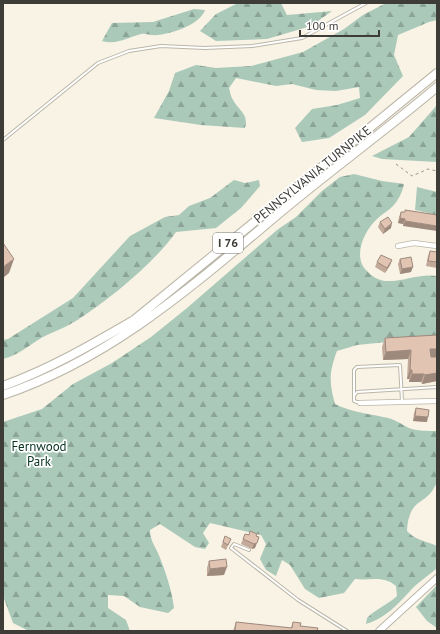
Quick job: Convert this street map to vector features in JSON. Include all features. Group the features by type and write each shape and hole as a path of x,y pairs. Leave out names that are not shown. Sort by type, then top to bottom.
{"highway":[{"name":"PENNSYLVANIA TURNPIKE","path":"3,386 47,368 87,348 134,320 437,73"},
{"name":"PENNSYLVANIA TURNPIKE","path":"3,395 38,383 93,355 141,325 342,161 437,87"}],"main road":[{"path":"380,631 437,578"}],"street":[{"path":"398,246 414,243 437,246"},
{"path":"360,403 437,401"}],"lane":[{"path":"3,140 98,63 129,51 161,46 205,48 252,46 302,38 366,3"},
{"path":"360,403 354,401 354,370 357,368 400,365 402,402"},
{"path":"354,396 357,392 437,387"},
{"path":"249,550 234,544 231,548 298,600 347,631"}],"path":[{"path":"396,164 412,176 428,169 437,171"}],"green space":[{"path":"238,3 281,3 287,15 332,11 311,26 267,39 216,41 200,31 216,14"},
{"path":"386,3 437,3 437,20 398,35 394,55 403,76 365,115 329,138 302,142 295,128 312,109 337,105 360,98 359,87 336,91 316,90 292,84 276,86 236,78 229,88 232,99 245,116 245,128 201,125 154,118 169,91 175,73 196,65 216,68 251,66 303,52 344,29 363,15"},
{"path":"194,9 205,10 197,20 177,31 157,35 141,34 117,42 102,41 112,23 153,22"},
{"path":"437,105 437,162 382,159 372,156 409,137"},
{"name":"Fernwood Park","path":"354,174 382,181 404,184 400,196 395,203 372,224 368,230 362,244 360,259 369,273 375,278 385,281 430,275 437,276 437,337 357,345 337,351 331,371 333,396 335,404 347,409 391,419 412,429 437,431 438,466 436,484 428,496 414,507 408,520 407,531 417,538 437,546 437,568 416,585 385,615 366,624 367,618 370,615 397,596 396,586 381,579 355,579 344,593 319,598 305,589 290,565 282,560 276,576 266,570 260,559 266,544 261,535 210,523 203,533 209,543 205,549 195,547 160,524 150,530 150,533 152,542 166,573 172,594 174,608 168,613 140,607 124,596 108,595 108,608 126,620 130,631 29,631 13,623 3,596 3,422 42,409 73,384 112,363 151,337 277,230 296,217 322,191 340,177"},
{"path":"234,180 245,183 259,180 260,186 241,208 216,228 176,232 167,244 144,268 105,301 66,327 43,337 24,350 3,359 3,340 8,339 73,298 130,236 165,217 179,215 189,206 210,198"},
{"path":"417,187 437,192 437,215 415,210"},
{"path":"437,585 437,628 427,621 416,607"}],"building":[{"path":"405,210 437,215 437,226 405,221 405,219 400,218 401,212 405,212"},
{"path":"388,217 392,223 385,229 380,222"},
{"path":"3,243 14,259 3,267"},
{"path":"430,251 437,252 437,262 428,261"},
{"path":"381,255 392,260 387,268 377,262"},
{"path":"411,257 413,267 402,269 400,259"},
{"path":"437,335 437,349 430,349 431,357 437,357 437,373 425,375 412,374 412,370 410,370 411,350 386,352 385,338"},
{"path":"416,408 429,410 428,417 415,416"},
{"path":"250,531 257,534 256,536 259,537 257,543 254,544 243,539 245,534 249,535"},
{"path":"225,536 231,539 228,545 223,542"},
{"path":"226,559 227,567 210,569 209,561"},
{"path":"236,622 292,628 293,622 301,623 300,626 318,628 317,631 235,631"}]}
